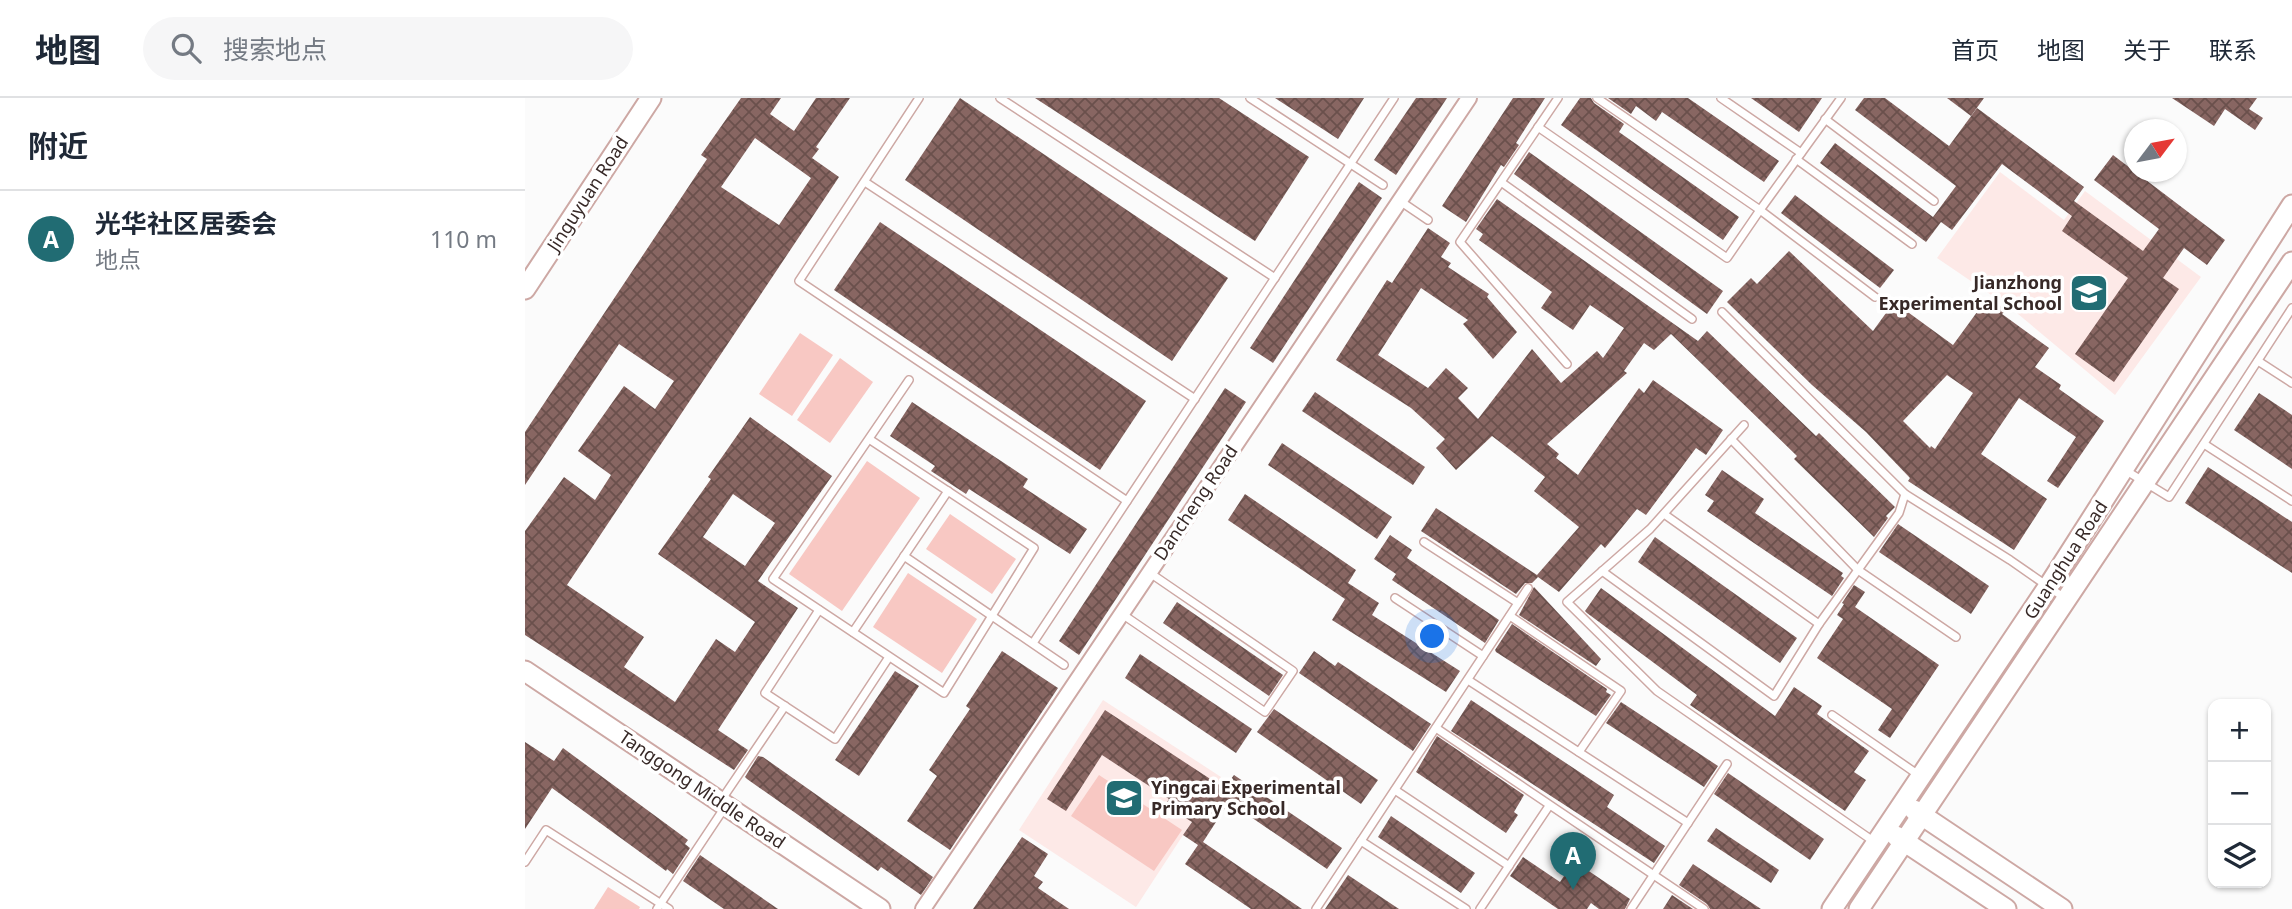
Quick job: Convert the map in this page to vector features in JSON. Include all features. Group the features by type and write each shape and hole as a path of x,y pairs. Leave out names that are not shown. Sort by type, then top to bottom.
{"main road":[{"name":"Jinguyuan Road","path":"525,268 638,98"},
{"name":"Jinguyuan Road","path":"525,289 651,98"},
{"name":"Guanghua Road","path":"1832,909 2125,470 2292,205"},
{"name":"Guanghua Road","path":"1859,909 2292,262"},
{"name":"Tanggong Middle Road","path":"525,671 721,808 880,909"},
{"path":"525,686 721,808 859,909"},
{"path":"1904,803 2062,909"},
{"path":"1881,836 1905,842 2005,909"}],"street":[{"name":"Dancheng Road","path":"923,909 1469,98"}],"lane":[{"path":"919,98 799,281 1127,501"},
{"path":"1000,98 1275,278"},
{"path":"1250,98 1383,185"},
{"path":"1033,643 1394,98"},
{"path":"1557,98 1458,241 1567,364"},
{"path":"1597,98 1760,210 1875,297"},
{"path":"1721,98 1912,244"},
{"path":"1538,127 1727,258 1841,98"},
{"path":"1825,119 1934,201"},
{"path":"865,181 1195,399"},
{"path":"1501,182 1692,318"},
{"path":"1400,201 1428,220"},
{"path":"2125,470 2169,497 2292,307"},
{"path":"1723,312 1905,494 2010,560 2066,600"},
{"path":"2258,360 2292,383"},
{"path":"869,439 1034,548 944,693 773,579 909,380"},
{"path":"1744,425 1650,529 1567,602 1657,691 1881,836"},
{"path":"1731,439 1858,570 1956,637"},
{"path":"2204,444 2292,501"},
{"path":"853,632 948,491"},
{"path":"1602,571 1774,696 1819,624 1899,513 1905,494"},
{"path":"1664,514 1819,624"},
{"path":"1424,542 1518,603"},
{"path":"904,556 1064,665"},
{"path":"1121,614 1265,712 1293,671 1149,572"},
{"path":"1316,909 1528,588"},
{"path":"1395,598 1483,656"},
{"path":"819,610 765,693 835,739 889,657"},
{"path":"1510,615 1621,691 1579,752"},
{"path":"1468,680 1688,823"},
{"path":"659,906 785,706"},
{"path":"1832,715 1921,777"},
{"path":"1436,728 1704,909"},
{"path":"1631,909 1727,764"},
{"path":"1395,789 1509,866"},
{"path":"1480,909 1549,806"},
{"path":"525,862 547,830 659,906 669,909"},
{"path":"1361,841 1466,909"}],"shaded area":[{"name":"Jianzhong Experimental School","path":"2000,172 2064,220 2085,191 2201,277 2115,395 2012,309 1937,258"},
{"path":"800,333 833,355 792,416 759,394"},
{"path":"840,358 873,382 830,443 797,420"},
{"path":"867,461 920,498 842,611 789,574"},
{"path":"950,514 1016,559 992,594 926,549"},
{"path":"908,573 977,619 942,673 873,627"},
{"name":"Yingcai Experimental Primary School","path":"1103,700 1221,777 1136,907 1019,830"},
{"path":"1099,775 1182,830 1154,871 1071,816"},
{"path":"608,887 640,907 639,909 594,909"}],"building":[{"path":"741,98 781,98 770,114 794,131 816,98 850,98 816,147 819,149 812,158 839,177 567,585 644,637 624,667 675,702 716,639 735,652 755,622 658,554 711,479 708,477 750,417 832,476 758,581 798,608 718,730 748,750 734,770 525,635 525,531 564,477 595,500 611,475 578,451 624,386 655,409 674,381 619,344 525,485 525,432 707,159 701,155","holes":["755,138 811,178 779,225 721,187","733,494 775,523 745,566 703,537"]},
{"path":"960,98 1228,278 1172,361 905,180"},
{"path":"1035,98 1219,98 1309,157 1255,241"},
{"path":"1275,98 1364,98 1338,139"},
{"path":"1416,98 1447,98 1396,175 1374,160"},
{"path":"1513,98 1545,98 1516,143 1519,145 1504,167 1501,165 1466,222 1442,206"},
{"path":"1580,98 1591,98 1624,124 1619,132 1739,217 1723,240 1561,125"},
{"path":"1608,98 1688,98 1779,161 1764,182 1662,112 1656,121 1636,106 1631,114"},
{"path":"1751,98 1822,98 1799,132"},
{"path":"1864,98 1885,98 1949,146 1977,108 2084,187 2074,201 2143,251 2159,229 2094,180 2113,155 2124,163 2124,182 2149,182 2225,240 2207,265 2184,248 2163,278 2179,289 2114,382 2075,354 2128,278 2062,231 2072,216 2002,164 1952,230 1941,222 1926,242 1820,163 1835,143 1933,217 1956,186 1855,110"},
{"path":"1947,98 1984,98 1971,116"},
{"path":"2172,98 2257,98 2249,109 2263,118 2255,130 2225,109 2214,126"},
{"path":"1529,152 1723,291 1707,314 1514,174"},
{"path":"1359,182 1382,198 1273,363 1250,348"},
{"path":"1795,195 1894,270 1880,288 1781,213"},
{"path":"1497,199 1698,341 1707,331 1816,436 1819,433 1895,507 1886,516 1888,518 1874,537 1794,459 1797,456 1671,334 1654,350 1644,343 1624,371 1627,373 1547,444 1559,454 1556,458 1578,475 1639,388 1644,393 1653,380 1723,430 1706,455 1696,448 1646,515 1637,509 1605,548 1601,544 1559,592 1538,577 1532,583 1525,583 1516,594 1421,531 1436,508 1537,575 1579,527 1534,491 1545,477 1492,436 1456,470 1436,448 1445,439 1411,408 1336,360 1387,280 1392,283 1428,228 1450,243 1441,257 1451,263 1448,267 1489,294 1487,297 1517,332 1493,359 1463,324 1468,320 1421,288 1378,355 1428,388 1446,368 1468,388 1458,398 1478,419 1532,349 1561,383 1597,351 1603,358 1624,328 1590,305 1573,330 1541,308 1552,292 1479,240 1483,234 1476,229"},
{"path":"880,222 1146,401 1100,470 834,290"},
{"path":"1789,251 1873,331 1894,302 1953,345 1988,297 2006,310 2002,314 2049,348 2035,367 2061,385 2059,389 2104,421 2058,488 2047,481 2076,437 2019,398 1981,454 2047,499 2014,550 1908,481 1910,478 1866,432 1812,385 1727,302 1751,278 1757,284","holes":["1947,375 1973,393 1935,449 1931,446 1930,448 1903,421"]},
{"path":"1225,388 1246,402 1079,655 1059,641"},
{"path":"1315,392 1425,467 1413,485 1302,411"},
{"path":"2259,393 2292,415 2292,469 2234,430"},
{"path":"912,402 1028,479 1023,487 1087,529 1070,554 969,489 966,494 931,471 935,466 890,436"},
{"path":"1282,443 1392,517 1377,539 1268,465"},
{"path":"2208,467 2292,522 2292,573 2185,503"},
{"path":"1722,470 1764,499 1755,513 1843,573 1841,576 1844,578 1832,596 1707,511 1714,501 1705,495"},
{"path":"1245,494 1356,570 1348,583 1379,603 1372,615 1460,671 1446,692 1332,620 1345,599 1228,520"},
{"path":"1898,524 1989,586 1971,614 1879,552"},
{"path":"1390,535 1412,550 1407,558 1499,620 1485,643 1392,580 1396,574 1374,559"},
{"path":"1655,537 1797,638 1780,663 1638,562"},
{"path":"1854,585 1865,592 1855,607 1939,665 1890,738 1878,730 1892,709 1817,658 1843,619 1837,615"},
{"path":"1534,587 1601,659 1596,666 1519,615"},
{"path":"1601,588 1775,716 1794,687 1822,706 1817,714 1869,751 1854,772 1866,780 1845,811 1690,705 1697,695 1587,613 1585,611"},
{"path":"1177,602 1283,675 1269,696 1163,623"},
{"path":"1512,624 1607,689 1606,692 1611,695 1596,716 1496,652"},
{"path":"1002,651 1058,688 950,850 907,821 937,776 929,770 970,709 966,706"},
{"path":"1314,651 1335,666 1338,662 1431,724 1413,751 1299,673"},
{"path":"1140,654 1252,729 1236,753 1125,678"},
{"path":"895,671 919,686 859,776 835,760"},
{"path":"1471,700 1614,795 1607,807 1665,846 1654,863 1451,731"},
{"path":"1621,702 1718,766 1704,787 1606,723"},
{"path":"1274,709 1378,780 1361,804 1257,732"},
{"path":"1105,710 1224,788 1234,775 1342,848 1327,869 1229,802 1203,842 1302,909 1251,909 1185,864 1198,845 1183,835 1192,822 1165,805 1169,799 1102,755 1066,811 1047,799"},
{"path":"1437,736 1524,795 1514,812 1518,815 1506,833 1416,772"},
{"path":"525,742 554,761 563,748 688,840 685,844 690,848 673,874 552,788 525,829"},
{"path":"758,756 933,877 921,895 881,867 878,871 747,779 745,777"},
{"path":"1728,773 1824,839 1810,860 1714,794"},
{"path":"1391,816 1475,873 1461,893 1378,837"},
{"path":"1716,828 1779,870 1771,883 1707,841"},
{"path":"1022,837 1048,854 1034,876 1043,882 1038,888 1069,909 973,909"},
{"path":"700,855 778,909 724,909 683,881"},
{"path":"1523,857 1560,882 1574,861 1630,899 1625,909 1599,909 1591,903 1587,909 1558,909 1510,876"},
{"path":"1693,864 1761,909 1710,909 1707,904 1679,885"},
{"path":"1348,875 1399,909 1325,909"},
{"path":"1672,895 1693,909 1663,909"}],"place":[{"name":"Jianzhong Experimental School","path":"2089,293"},
{"name":"Yingcai Experimental Primary School","path":"1124,798"},
{"name":"光华社区居委会","path":"1573,890"}]}
